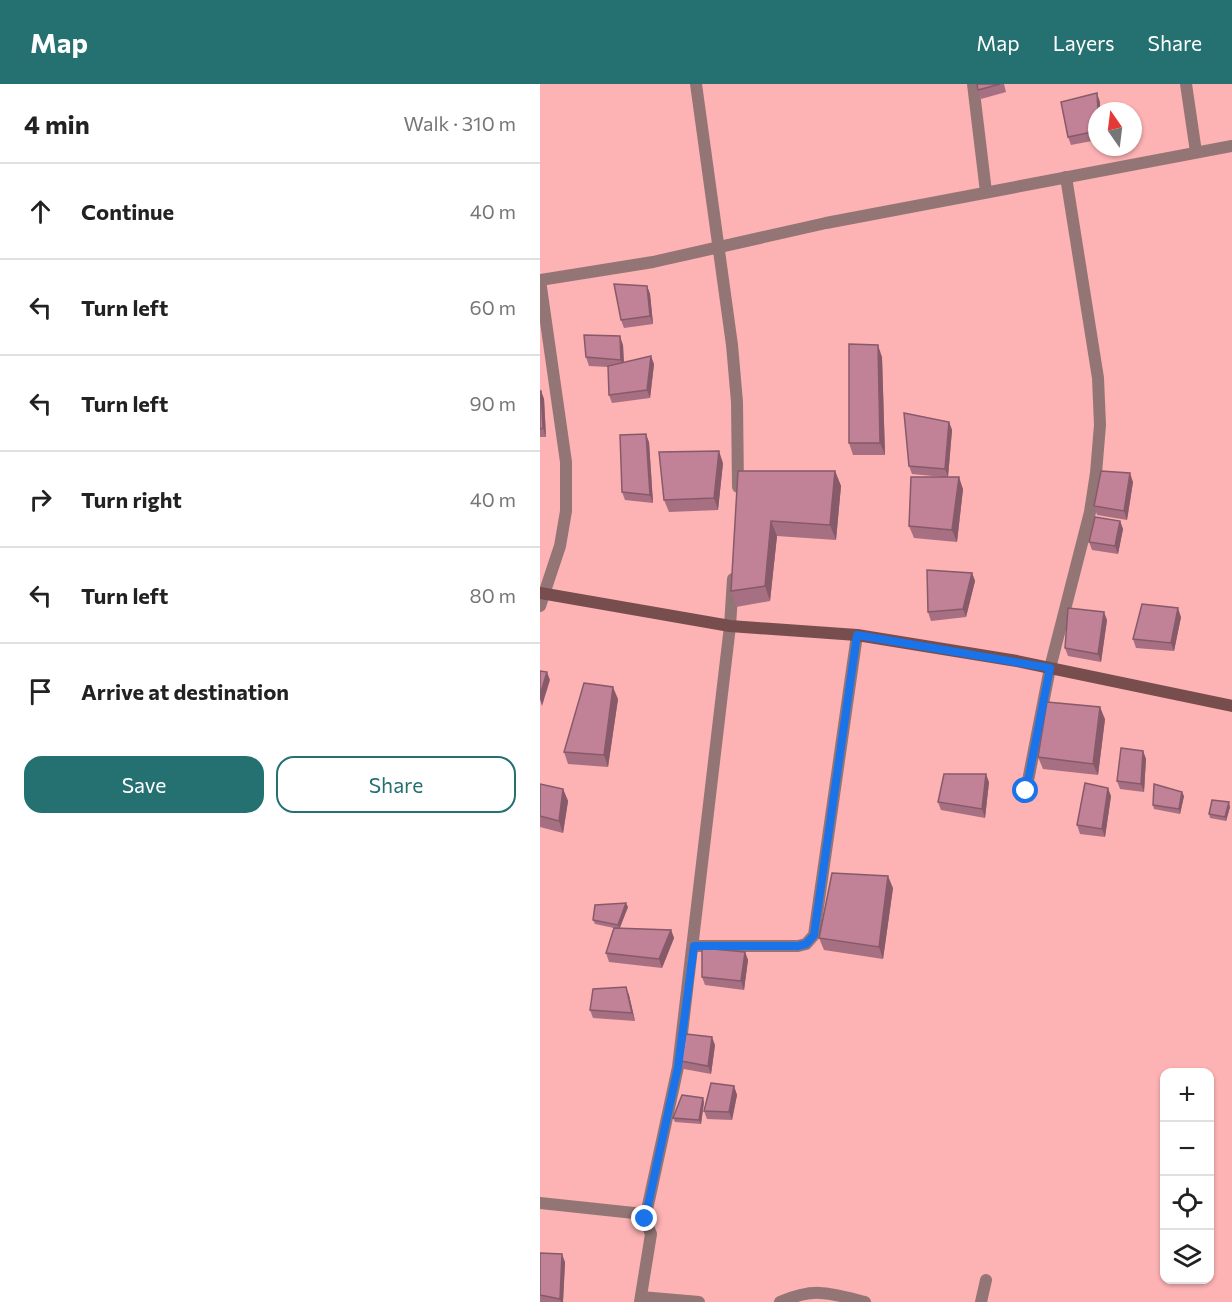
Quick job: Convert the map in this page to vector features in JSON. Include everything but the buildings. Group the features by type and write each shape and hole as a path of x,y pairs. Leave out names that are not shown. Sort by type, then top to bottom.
{"street":[{"path":"696,84 738,402 738,495"},
{"path":"973,84 986,192"},
{"path":"1186,84 1196,152"},
{"path":"1232,146 986,192 653,262 540,280 566,462 566,511 560,546 542,598 730,626 857,635 1050,668 1232,706"},
{"path":"1026,791 1050,668 1090,512 1100,424 1098,378 1066,177"},
{"path":"699,1302 640,1299 651,1234 645,1219 678,1067 694,946 730,626 734,567"},
{"path":"694,946 798,946 806,944 814,935 857,635"},
{"path":"540,1203 634,1214 645,1219"},
{"path":"981,1302 986,1280"},
{"path":"780,1302 808,1292 823,1291 866,1302"}],"route":[{"path":"645,1219 678,1067 694,946 798,946 806,944 814,935 857,635 1050,668 1026,791"}]}
